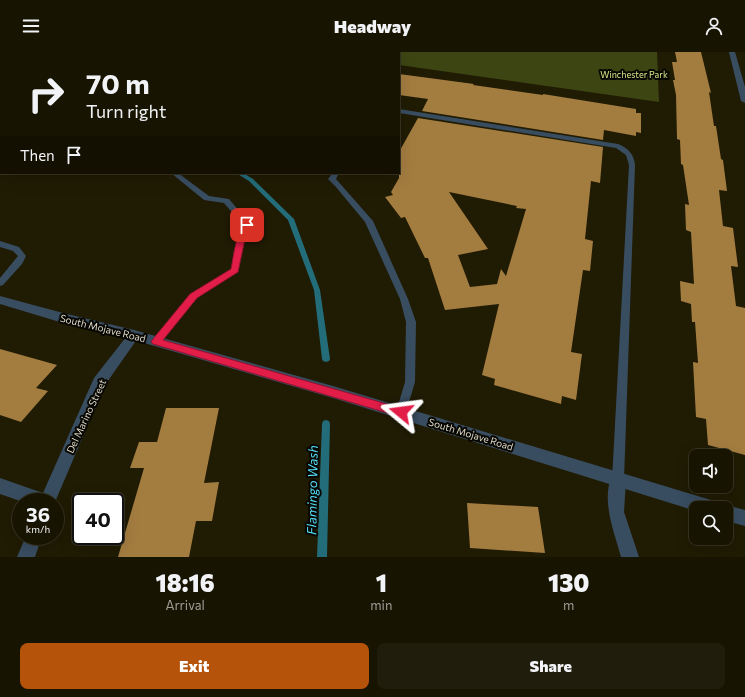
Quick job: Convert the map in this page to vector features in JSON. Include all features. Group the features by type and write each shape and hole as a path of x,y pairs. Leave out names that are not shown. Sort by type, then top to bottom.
{"street":[{"path":"732,52 745,101"},
{"name":"South Mojave Road","path":"0,300 63,318 134,335 401,412 689,501"},
{"name":"Del Marino Street","path":"50,493 99,382 134,335"},
{"path":"618,480 616,512 630,557"},
{"path":"0,486 20,493"},
{"path":"733,514 745,518"},
{"path":"26,557 31,545"}],"lane":[{"path":"400,110 618,146 628,151 631,157 632,165 618,480"},
{"path":"156,342 194,296 235,270 241,239 247,225 226,201 207,198 175,174"},
{"path":"335,174 332,179 339,185 369,221 404,299 411,322 410,382 401,412"},
{"path":"0,244 20,251 22,256 19,262 0,283"}],"green space":[{"name":"Winchester Park","path":"400,52 657,52 659,102 400,65"}],"building":[{"path":"675,52 701,52 711,93 709,92 714,126 716,126 721,159 723,160 727,191 719,190 723,226 733,228 738,267 731,266 736,306 745,308 745,455 733,452 733,449 723,449 708,445 706,419 696,417 693,362 698,363 695,322 692,322 691,304 681,301 680,281 694,284 691,232 686,230 685,204 689,205 683,165 681,164 680,140 677,139 676,95 672,62 677,62"},
{"path":"400,74 543,94 636,109 636,113 641,113 641,133 636,132 636,136 604,130 603,140 422,111 428,99 400,95"},
{"path":"418,118 603,147 600,183 591,181 585,239 593,241 590,271 583,270 571,352 582,354 576,400 562,396 561,404 494,385 495,379 482,375 499,304 445,310 428,258 425,258 405,217 401,218 385,197 393,195 391,192 399,178 400,150","holes":["449,192 517,206 516,208 526,209 506,276 501,269 497,284 470,287 458,255 488,249"]},
{"path":"0,349 57,365 36,388 48,391 21,422 0,415"},
{"path":"166,408 219,408 204,483 219,482 212,521 196,521 189,557 118,557 122,545 124,545 124,536 144,468 130,468 139,442 157,442"},
{"path":"467,503 538,507 545,553 470,548"}],"waterway":[{"name":"Flamingo Wash","path":"241,174 251,180 291,219 317,290 326,359"},
{"name":"Flamingo Wash","path":"322,557 326,424"}],"route":[{"path":"247,225 241,239 235,270 194,296 156,342 401,412"}]}
